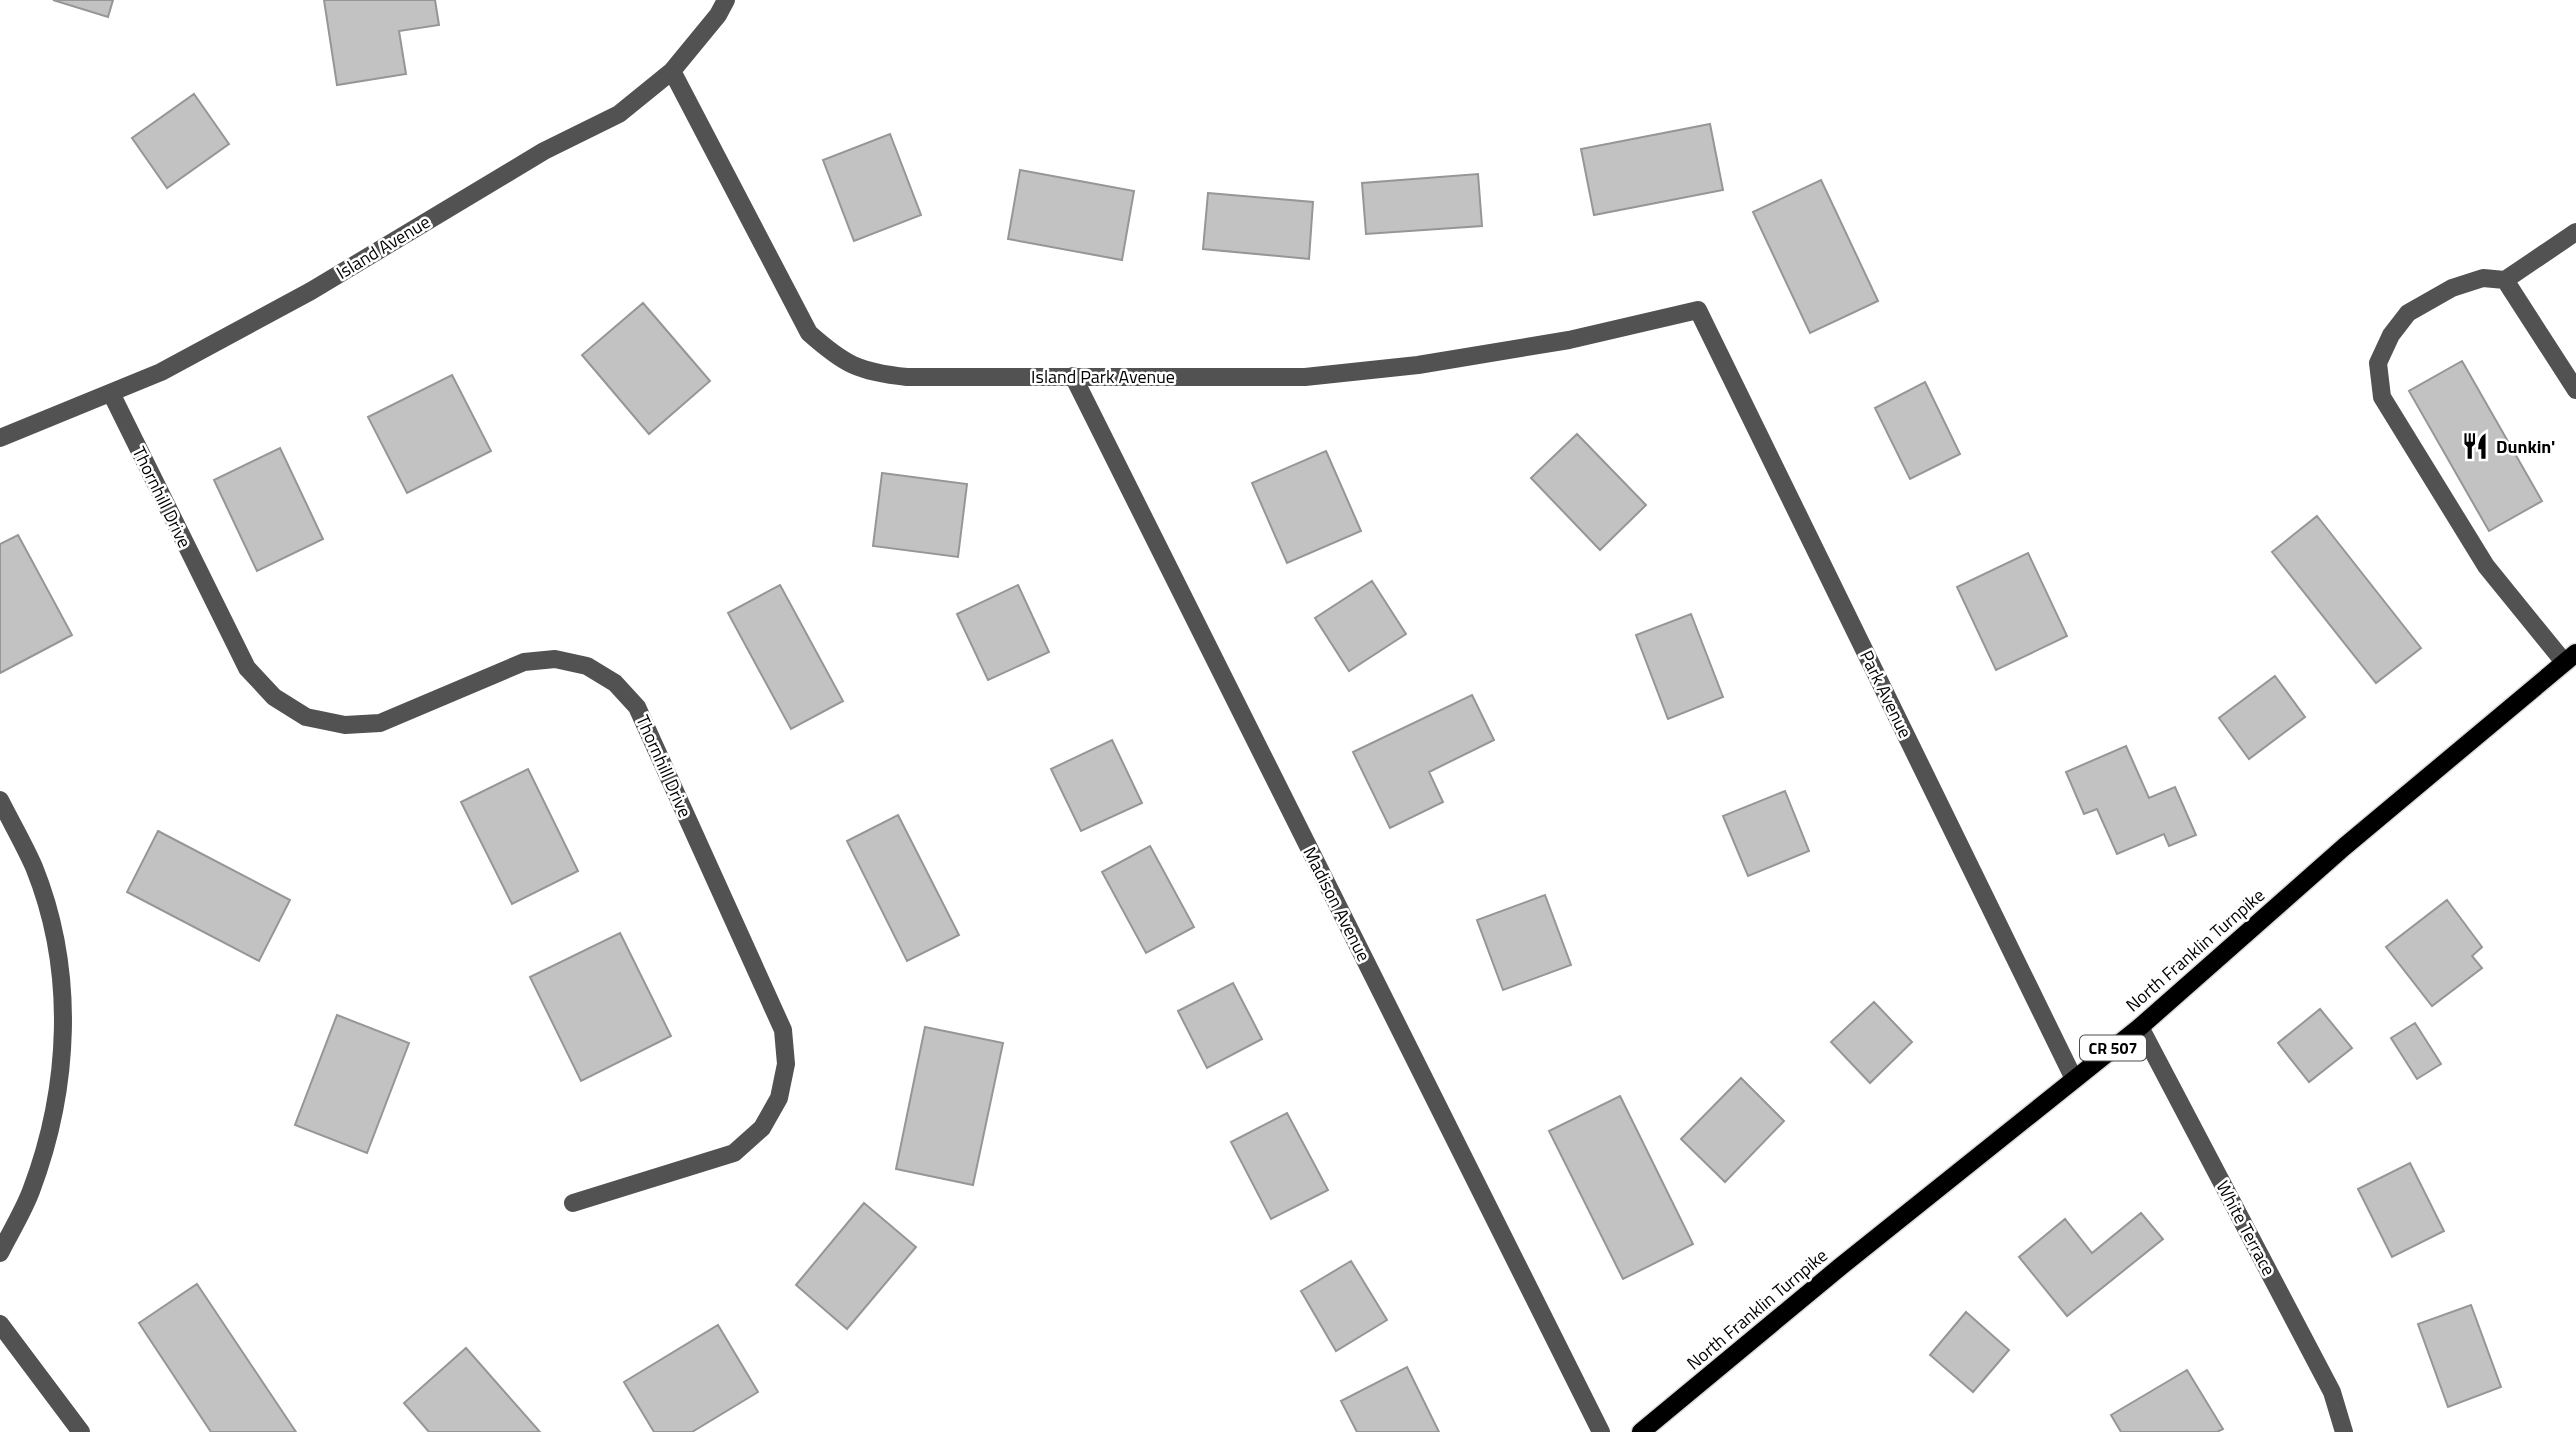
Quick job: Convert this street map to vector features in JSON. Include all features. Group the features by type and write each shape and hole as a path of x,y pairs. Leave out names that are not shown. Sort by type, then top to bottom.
{"main road":[{"name":"North Franklin Turnpike","path":"1642,1432 2140,1027 2344,848 2570,657"}],"street":[{"name":"Island Avenue","path":"0,438 161,372 299,297 544,150 619,114 672,71 718,15 726,0"},
{"name":"Island Park Avenue","path":"672,71 810,333 836,357 872,373 907,377 1305,377 1406,366 1569,340 1698,310"},
{"path":"2570,657 2486,566 2382,397 2378,363 2391,335 2408,313 2452,288 2483,278 2505,280 2573,239"},
{"path":"2505,280 2576,390"},
{"name":"Park Avenue","path":"1698,310 2074,1079"},
{"name":"Madison Avenue","path":"1073,376 1601,1432"},
{"name":"Thornhill Drive","path":"111,393 247,668 274,697 306,717 345,725 380,723 524,662 555,659 587,666 615,683 637,707 783,1030 786,1064 779,1098 762,1128 734,1153 573,1203"},
{"path":"0,800 34,867 52,925 62,993 63,1054 54,1121 31,1193 0,1253"},
{"name":"White Terrace","path":"2140,1027 2332,1392 2344,1432"},
{"path":"0,1324 81,1432"}],"building":[{"path":"53,0 113,0 108,17"},
{"path":"324,0 435,0 439,25 399,31 406,74 337,85"},
{"path":"194,94 229,144 167,188 132,138"},
{"path":"1710,124 1723,190 1594,215 1581,149"},
{"path":"890,134 921,215 854,241 823,160"},
{"path":"1020,170 1134,191 1122,260 1008,239"},
{"path":"1478,174 1482,226 1366,234 1362,183"},
{"path":"1821,180 1878,301 1810,333 1753,212"},
{"path":"1208,193 1313,202 1309,259 1203,249"},
{"path":"643,303 710,381 649,434 582,355"},
{"name":"Dunkin'","path":"2462,361 2542,501 2489,531 2409,391"},
{"path":"452,375 491,451 407,493 368,417"},
{"path":"1925,382 1960,454 1910,479 1875,408"},
{"path":"1577,434 1646,505 1600,550 1531,478"},
{"path":"280,448 323,539 257,571 214,480"},
{"path":"1326,451 1361,531 1287,563 1252,483"},
{"path":"882,473 967,484 958,557 873,546"},
{"path":"2317,516 2421,648 2376,683 2272,552"},
{"path":"18,535 72,635 0,673 0,544"},
{"path":"2028,553 2067,636 1996,670 1957,587"},
{"path":"1372,581 1406,634 1349,671 1315,618"},
{"path":"780,585 843,701 791,729 728,613"},
{"path":"1018,585 1049,652 988,680 957,614"},
{"path":"1691,614 1723,697 1668,719 1636,635"},
{"path":"2275,676 2305,717 2249,759 2219,718"},
{"path":"1472,695 1494,740 1429,772 1443,802 1390,828 1353,752"},
{"path":"1112,740 1142,803 1081,831 1051,769"},
{"path":"2126,746 2149,798 2175,787 2196,835 2169,846 2164,834 2117,854 2097,809 2084,814 2066,772"},
{"path":"528,769 578,871 512,904 461,802"},
{"path":"1785,791 1809,851 1748,876 1723,816"},
{"path":"898,815 959,935 907,961 847,841"},
{"path":"158,831 290,900 259,961 127,892"},
{"path":"1150,846 1194,927 1146,953 1102,872"},
{"path":"1545,895 1571,965 1503,990 1477,920"},
{"path":"2447,900 2482,947 2472,956 2482,968 2432,1006 2386,947"},
{"path":"620,933 671,1036 581,1081 530,977"},
{"path":"1233,983 1262,1039 1207,1068 1178,1011"},
{"path":"1874,1002 1912,1042 1870,1083 1831,1042"},
{"path":"2320,1009 2352,1048 2309,1082 2278,1043"},
{"path":"337,1015 409,1043 367,1153 295,1125"},
{"path":"2415,1023 2441,1064 2417,1079 2391,1038"},
{"path":"925,1027 1003,1043 973,1185 896,1169"},
{"path":"1741,1078 1784,1121 1725,1182 1681,1139"},
{"path":"1620,1096 1693,1244 1623,1279 1549,1131"},
{"path":"1287,1113 1328,1190 1271,1219 1231,1142"},
{"path":"2410,1163 2444,1231 2392,1257 2358,1189"},
{"path":"864,1203 916,1247 847,1329 796,1285"},
{"path":"2141,1213 2163,1239 2067,1316 2019,1257 2065,1219 2092,1253"},
{"path":"1351,1261 1387,1320 1336,1351 1301,1291"},
{"path":"197,1284 296,1432 211,1432 139,1323"},
{"path":"2471,1305 2501,1387 2448,1407 2418,1324"},
{"path":"1966,1312 2009,1350 1973,1392 1930,1355"},
{"path":"718,1325 758,1392 692,1432 654,1432 624,1382"},
{"path":"466,1348 540,1432 429,1432 404,1403"},
{"path":"1407,1367 1439,1432 1357,1432 1341,1401"},
{"path":"2187,1370 2223,1429 2217,1432 2121,1432 2111,1415"}],"place":[{"name":"Dunkin'","path":"2475,446"}]}
